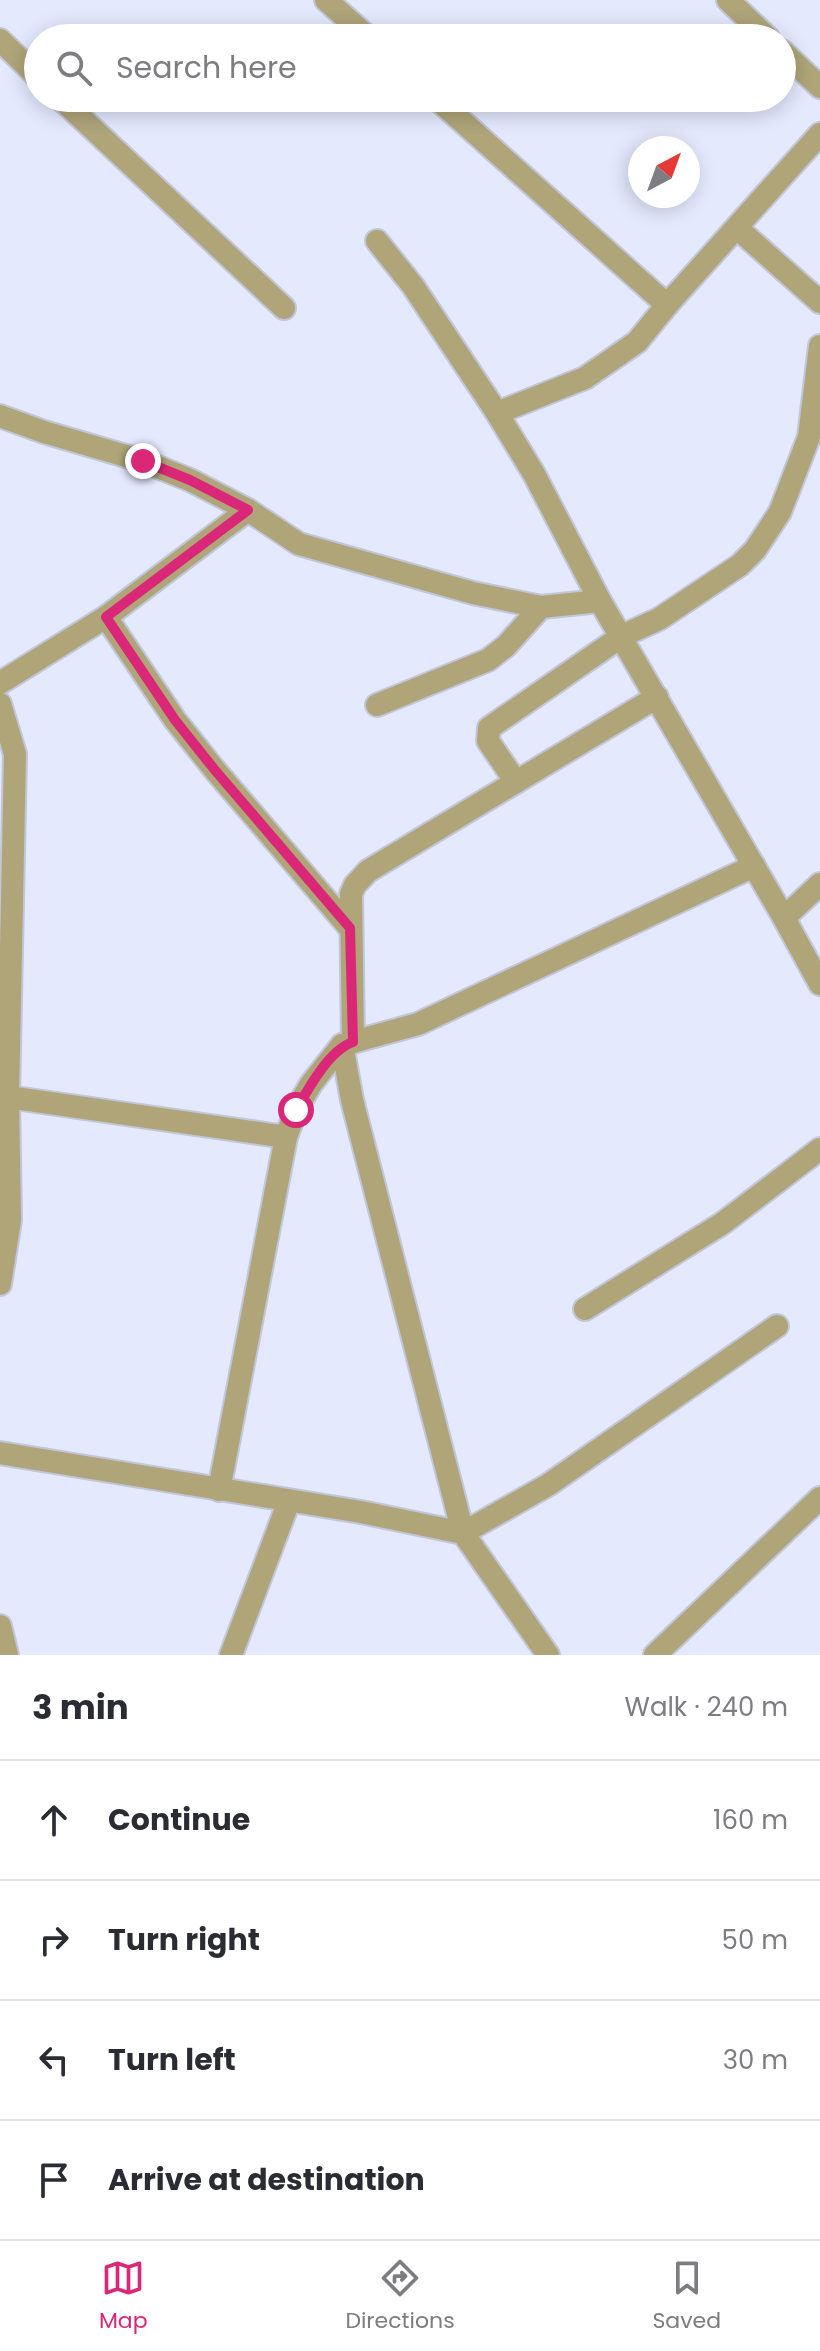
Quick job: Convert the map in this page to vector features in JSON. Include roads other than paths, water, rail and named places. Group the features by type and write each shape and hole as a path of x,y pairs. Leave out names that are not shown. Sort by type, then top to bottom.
{"street":[{"path":"326,0 353,24"},
{"path":"728,0 753,24"},
{"path":"0,40 24,63"},
{"path":"796,64 820,87"},
{"path":"75,112 284,308"},
{"path":"452,112 667,305"},
{"path":"497,413 585,378 637,342 820,134"},
{"path":"737,228 820,302"},
{"path":"377,241 413,286 534,474 600,601 820,984"},
{"path":"516,782 488,741 489,728 622,636 659,619 740,565 755,550 780,512 809,437 820,346"},
{"path":"0,416 143,461 190,480 248,510 299,544 473,593 541,607 600,601"},
{"path":"0,683 106,617 248,510"},
{"path":"377,705 488,660 506,646 541,607"},
{"path":"106,617 175,720 350,928"},
{"path":"548,1655 463,1533 352,1100 347,1043 351,894 368,871 657,697"},
{"path":"0,704 15,754 8,1097 10,1220 0,1284"},
{"path":"219,1490 286,1137 296,1110 311,1084 347,1043 418,1024 754,866"},
{"path":"784,918 820,884"},
{"path":"8,1097 286,1137"},
{"path":"585,1309 723,1223 820,1149"},
{"path":"0,1453 361,1512 463,1533 548,1485 777,1326"},
{"path":"655,1655 820,1498"},
{"path":"231,1655 289,1501"},
{"path":"0,1626 7,1655"}]}
